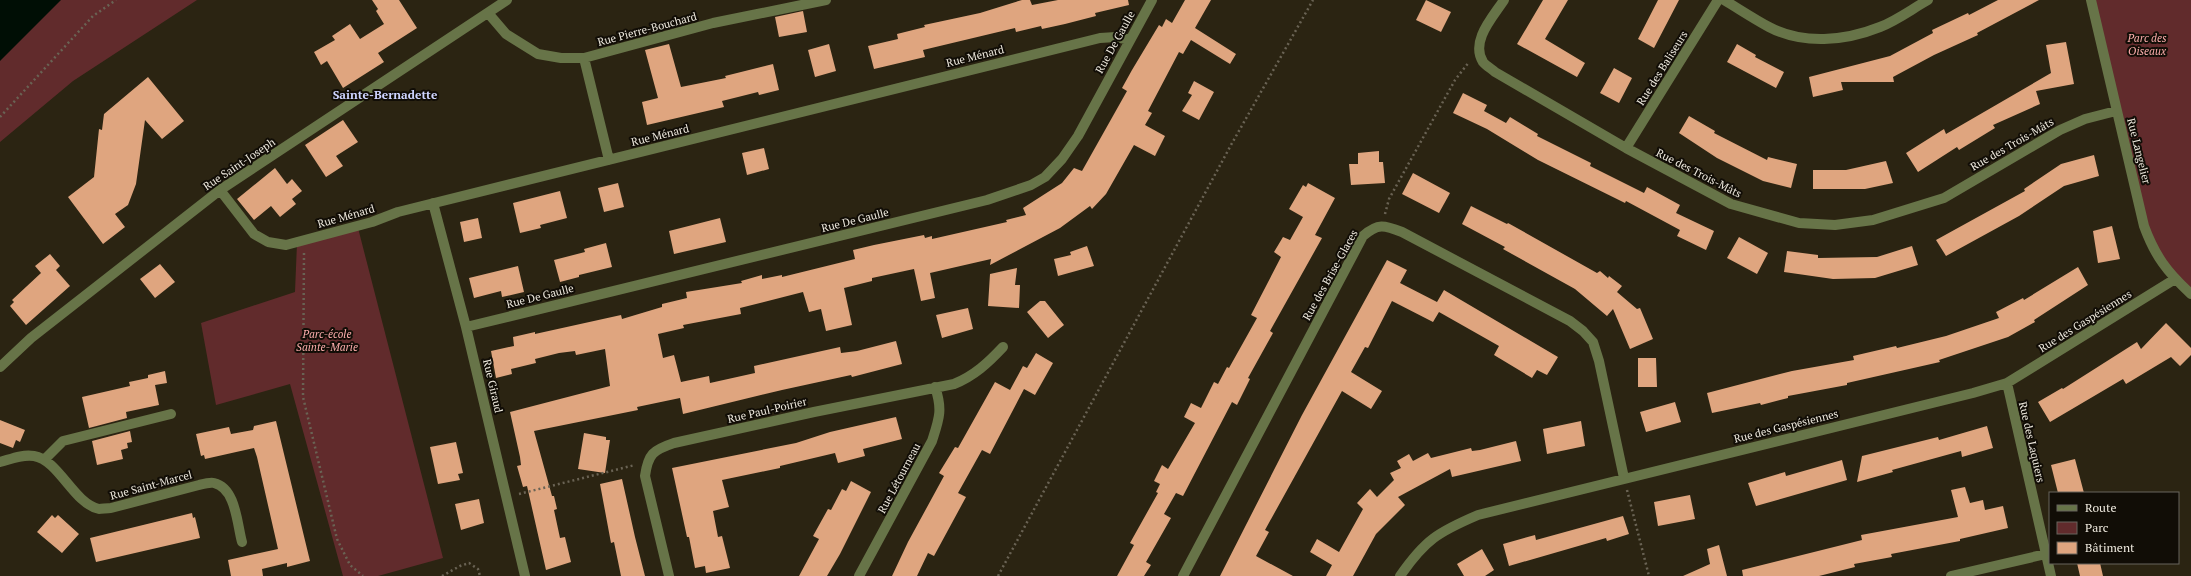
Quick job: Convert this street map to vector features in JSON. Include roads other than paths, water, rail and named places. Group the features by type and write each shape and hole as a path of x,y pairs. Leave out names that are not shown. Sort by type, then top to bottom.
{"street":[{"name":"Rue Saint-Joseph","path":"0,367 31,338 220,190 507,0"},
{"name":"Rue Pierre-Bouchard","path":"488,13 506,34 538,54 561,58 584,58 713,23 826,0"},
{"name":"Rue De Gaulle","path":"466,326 987,200 1031,185 1045,176 1062,159 1070,148 1152,0"},
{"name":"Rue des Trois-Mâts","path":"1504,0 1481,35 1479,48 1483,62 1495,72 1626,148 1731,204 1799,223 1835,225 1873,220 1944,198 2060,130 2085,119 2116,111"},
{"name":"Rue des Baliseurs","path":"1626,148 1718,0"},
{"path":"1724,0 1770,28 1806,39 1835,38 1856,35 1881,27 1928,0"},
{"name":"Rue Langelier","path":"2092,0 2116,111 2144,226 2153,249 2161,263 2191,294"},
{"name":"Rue Ménard","path":"220,190 254,234 268,242 286,245 433,203 1100,38 1116,37 1130,40"},
{"path":"584,58 609,160"},
{"name":"Rue Giraud","path":"433,203 466,326 525,576"},
{"name":"Rue des Brise-Glaces","path":"1183,576 1362,236 1373,227 1387,226 1570,321 1583,331 1593,342 1599,361 1624,478"},
{"name":"Rue des Gaspésiennes","path":"1400,576 1414,556 1435,535 1478,515 1973,393 2007,383 2175,279"},
{"name":"Rue Paul-Poirier","path":"670,576 645,476 647,462 657,449 674,443 954,384 967,379 982,368 1003,347"},
{"name":"Rue des Laquiers","path":"2007,383 2051,576"},
{"name":"Rue Létourneau","path":"859,576 932,441 939,420 941,403 935,387"},
{"path":"0,462 20,456 34,456 44,460 63,441 171,414"},
{"name":"Rue Saint-Marcel","path":"44,460 84,500 98,509 111,508 199,484 214,482 224,487 230,495 242,542"},
{"path":"1951,576 2046,554"}],"district":[{"name":"Sainte-Bernadette","path":"385,94"}],"park label":[{"name":"Parc des Oiseaux","path":"2147,44"},
{"name":"Parc-école Sainte-Marie","path":"327,340"}]}
